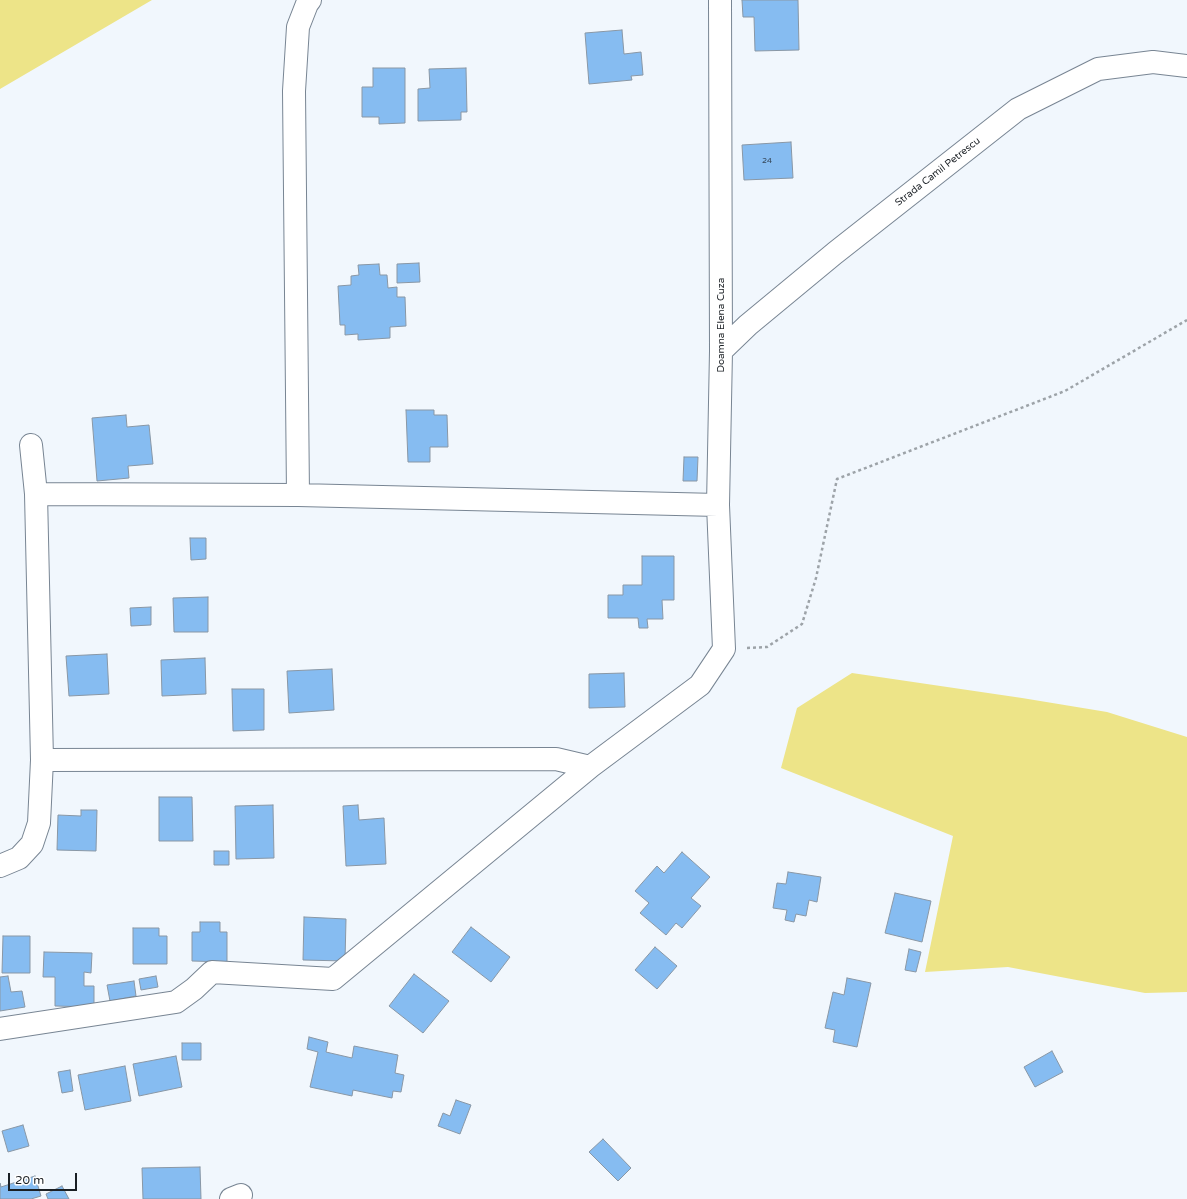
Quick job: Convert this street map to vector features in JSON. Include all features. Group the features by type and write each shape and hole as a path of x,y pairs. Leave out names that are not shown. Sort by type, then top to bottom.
{"street":[{"path":"298,495 294,91 298,27 310,0"},
{"name":"Doamna Elena Cuza","path":"720,0 721,351 718,505 724,649"},
{"name":"Strada Camil Petrescu","path":"721,351 748,325 835,253 1018,110 1098,69 1153,62 1187,66"},
{"path":"0,866 19,858 32,844 39,823 42,760 36,494 31,445"},
{"path":"36,494 298,495 718,505"},
{"path":"0,1029 176,1002 194,989 212,972 333,979 590,767 700,685 724,649"},
{"path":"42,760 556,759 590,767"}],"path":[{"path":"724,649 767,647 802,624 816,578 837,479 1066,391 1187,320"}],"shaded area":[{"path":"0,0 152,0 0,89"},
{"path":"852,673 1107,712 1187,737 1187,992 1145,993 1008,967 925,972 953,836 781,768 797,708"}],"building":[{"path":"742,0 798,0 799,50 755,51 754,17 743,17"},
{"path":"622,30 624,54 641,52 643,75 631,76 632,80 589,84 585,33"},
{"path":"373,68 405,68 405,123 379,124 379,117 362,117 362,87 373,87"},
{"path":"466,68 467,112 461,112 461,120 418,121 418,89 430,88 429,69"},
{"path":"791,142 793,178 744,180 742,145"},
{"path":"419,263 420,282 397,283 397,264"},
{"path":"379,264 380,275 387,275 388,288 397,287 397,297 405,297 406,326 390,327 390,338 358,340 358,334 345,335 345,325 340,325 338,286 351,285 351,276 359,275 358,265"},
{"path":"406,410 434,410 434,415 447,415 448,447 430,447 430,462 408,462"},
{"path":"126,415 127,427 149,425 153,464 128,466 129,478 97,481 92,418"},
{"path":"684,457 698,457 697,481 683,481"},
{"path":"190,538 206,538 206,559 191,560"},
{"path":"642,556 674,556 674,600 662,600 663,619 647,619 648,628 639,628 638,618 608,618 608,595 623,595 623,585 642,585"},
{"path":"208,597 208,632 174,632 173,598"},
{"path":"151,607 151,625 131,626 130,608"},
{"path":"107,654 109,694 69,696 66,656"},
{"path":"205,658 206,694 162,696 161,660"},
{"path":"332,669 334,710 289,713 287,671"},
{"path":"624,673 625,707 589,708 589,674"},
{"path":"232,689 264,689 264,730 233,731"},
{"path":"159,797 192,797 193,841 159,841"},
{"path":"273,805 274,858 236,859 235,806"},
{"path":"358,805 359,820 384,818 386,864 346,866 343,806"},
{"path":"81,810 97,810 96,851 57,850 58,815 81,816"},
{"path":"214,851 229,851 229,865 214,865"},
{"path":"682,852 710,877 691,898 701,906 682,928 676,923 666,935 640,913 649,903 635,891 657,866 664,873"},
{"path":"788,872 821,877 817,902 809,900 806,916 796,914 794,922 785,920 787,910 773,908 777,883 786,884"},
{"path":"895,893 931,901 922,942 885,933"},
{"path":"304,917 346,919 345,961 303,960"},
{"path":"200,922 220,922 220,932 227,932 227,962 192,961 192,932 200,932"},
{"path":"471,927 510,957 491,982 452,952"},
{"path":"133,928 159,928 159,936 167,936 167,964 133,964"},
{"path":"3,936 30,936 30,973 2,973"},
{"path":"655,947 677,966 657,989 635,970"},
{"path":"909,949 921,952 916,972 905,970"},
{"path":"44,952 92,953 91,973 84,972 84,986 94,986 94,1007 55,1006 55,977 43,977"},
{"path":"414,974 449,1001 423,1033 389,1006"},
{"path":"8,976 11,992 22,991 25,1007 0,1011 0,977"},
{"path":"156,976 158,987 141,990 139,979"},
{"path":"847,978 871,983 857,1047 833,1042 835,1030 825,1028 833,992 844,995"},
{"path":"134,981 136,996 110,1001 107,985"},
{"path":"309,1037 328,1042 326,1052 352,1058 354,1046 398,1055 395,1073 404,1075 401,1092 393,1091 392,1098 353,1090 352,1096 310,1087 318,1052 307,1049"},
{"path":"182,1043 201,1043 201,1060 182,1060"},
{"path":"1052,1051 1063,1072 1035,1087 1024,1067"},
{"path":"176,1056 182,1087 139,1096 133,1064"},
{"path":"125,1066 131,1101 85,1110 78,1075"},
{"path":"70,1070 73,1091 62,1093 58,1072"},
{"path":"456,1100 471,1105 460,1134 438,1126 443,1113 450,1116"},
{"path":"23,1125 29,1146 8,1152 2,1131"},
{"path":"603,1139 631,1168 618,1181 589,1152"},
{"path":"200,1167 201,1199 143,1199 142,1168"},
{"path":"35,1176 41,1196 31,1199 0,1199 0,1183 1,1187"},
{"path":"62,1186 69,1199 48,1199 46,1194"}]}
